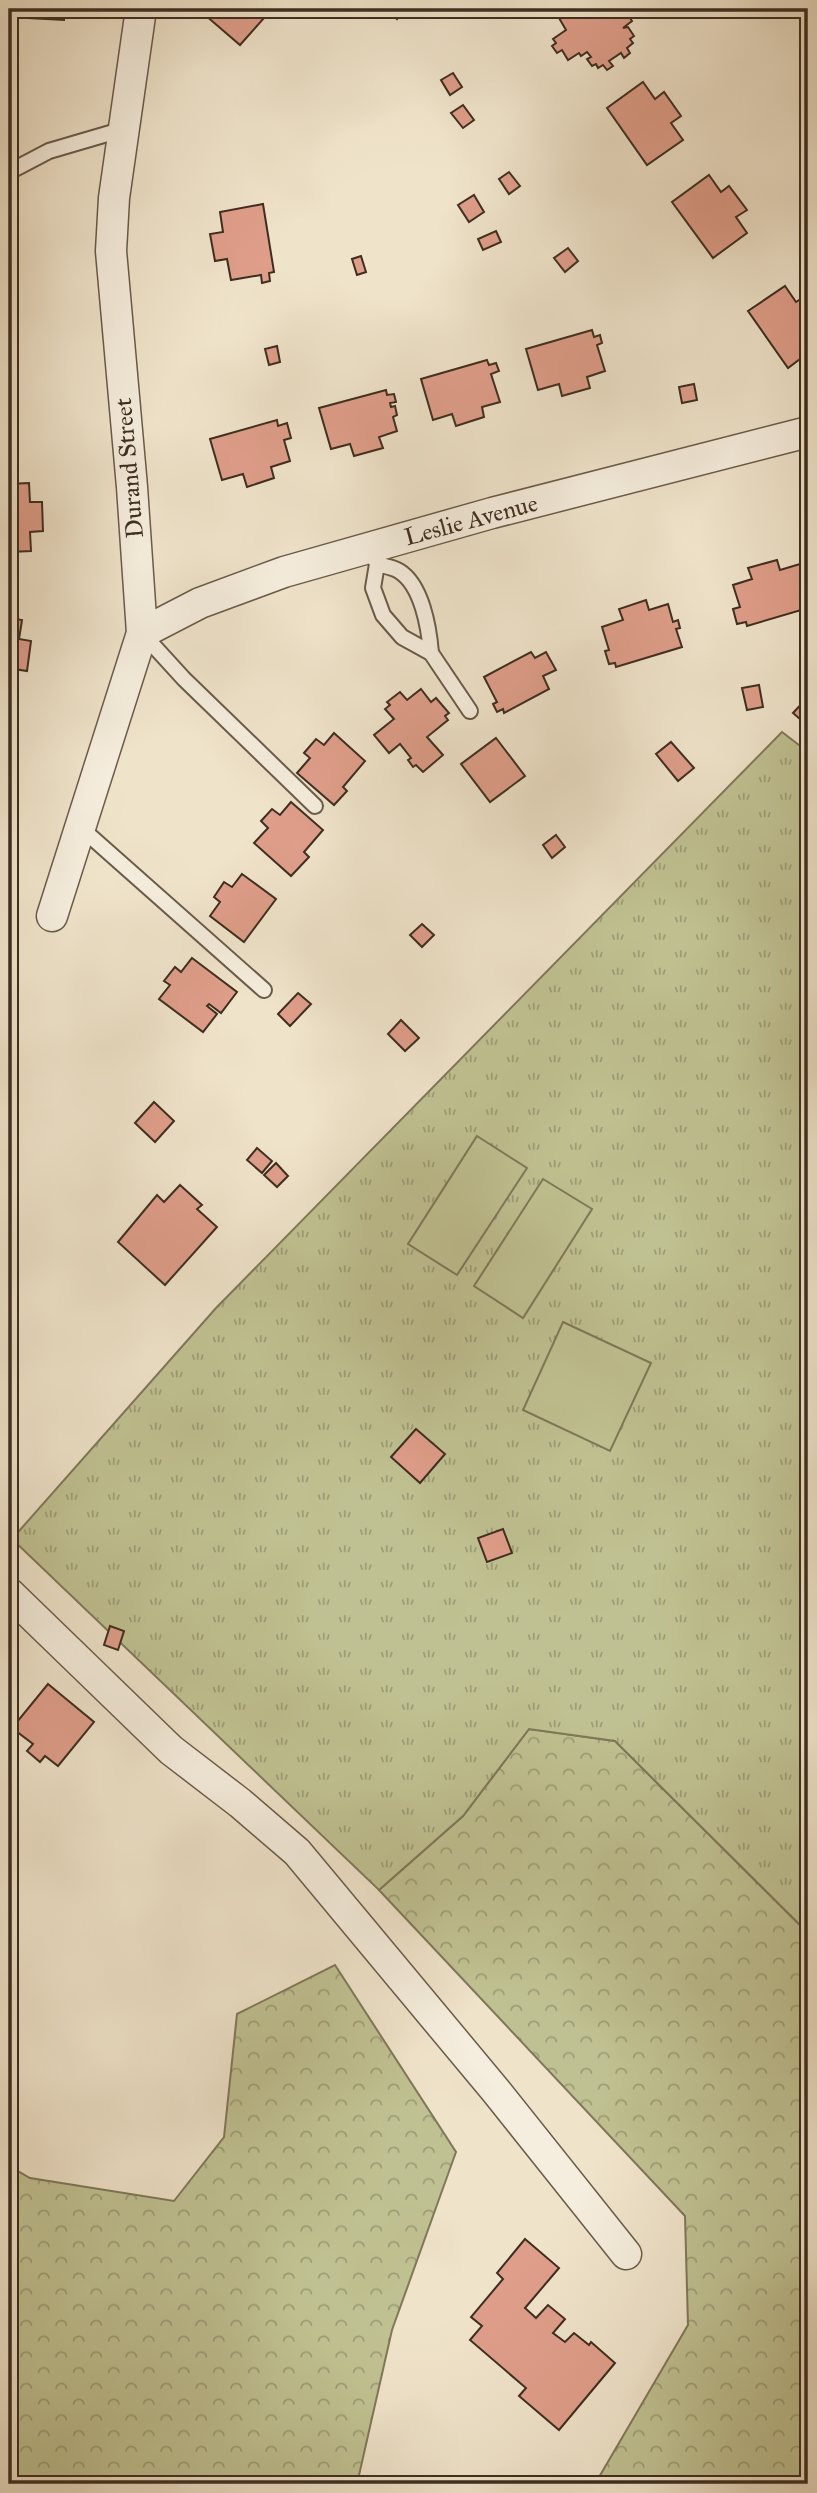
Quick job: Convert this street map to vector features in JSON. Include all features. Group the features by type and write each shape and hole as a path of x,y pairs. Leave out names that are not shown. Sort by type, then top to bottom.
{"street":[{"name":"Durand Street","path":"52,916 142,633 111,251 114,198 141,9"},
{"name":"Leslie Avenue","path":"142,633 200,603 284,572 373,556 808,432"},
{"path":"9,1593 170,1750 240,1803 297,1852 496,2091 626,2254"}],"lane":[{"path":"9,172 49,152 124,130"},
{"path":"431,653 429,621 414,588 400,571 373,556 373,588 383,615 402,637 431,653 470,711"},
{"path":"142,633 184,679 315,806"},
{"path":"80,827 264,989"}],"green space":[{"path":"782,732 808,752 808,1933 615,1741 529,1729 463,1816 379,1890 12,1539 216,1308"},
{"path":"477,1136 527,1168 457,1275 408,1244"},
{"path":"543,1179 592,1209 523,1318 474,1286"},
{"path":"808,1225 808,1792 805,1792 801,1226"},
{"path":"563,1322 651,1363 610,1451 523,1410"},
{"path":"529,1729 615,1741 808,1933 808,2484 595,2484 688,2325 685,2216 379,1890 463,1816"},
{"path":"335,1965 456,2152 392,2330 357,2484 9,2484 9,2166 30,2178 174,2201 224,2137 237,2014"}],"building":[{"path":"9,9 65,9 64,20 9,17"},
{"path":"211,9 272,9 240,45 205,15"},
{"path":"407,9 397,19 388,10"},
{"path":"563,9 624,9 632,21 623,28 628,27 634,36 630,39 633,43 627,48 630,53 624,58 621,53 609,61 613,66 607,70 603,65 598,68 596,64 592,66 587,59 591,57 587,52 581,56 579,53 568,60 562,50 557,53 552,46 556,43 553,39 566,30 558,12"},
{"path":"453,73 462,87 450,95 441,80"},
{"path":"643,82 655,99 664,92 681,116 671,123 683,140 647,165 607,108"},
{"path":"463,105 474,120 463,128 451,113"},
{"path":"509,172 520,186 509,194 499,179"},
{"path":"709,175 721,192 729,186 747,210 736,217 747,233 713,258 672,202"},
{"path":"474,195 484,212 469,222 458,205"},
{"path":"263,204 274,272 269,273 270,281 262,283 261,275 231,280 227,259 215,261 210,234 223,232 220,212"},
{"path":"496,231 501,242 483,250 478,239"},
{"path":"568,248 578,261 565,272 554,258"},
{"path":"361,256 366,272 357,275 352,259"},
{"path":"785,286 796,302 804,297 808,302 808,353 788,368 748,311"},
{"path":"592,330 594,337 600,335 602,343 597,345 605,371 587,377 590,388 562,396 559,384 538,390 526,349"},
{"path":"277,346 280,362 269,365 265,349"},
{"path":"487,360 489,365 496,363 499,371 491,374 500,402 482,407 484,417 456,426 452,414 433,420 421,379"},
{"path":"694,384 697,400 682,403 679,387"},
{"path":"386,390 387,395 394,394 396,402 390,403 391,407 395,406 397,415 393,417 397,431 379,437 383,448 354,456 350,444 331,449 319,408"},
{"path":"277,420 278,426 287,423 291,438 284,440 290,461 271,467 274,478 247,487 243,474 222,480 210,439"},
{"path":"29,483 30,502 42,502 43,531 30,532 31,551 9,552 9,484"},
{"path":"777,560 780,570 800,564 808,591 808,608 747,626 746,622 737,624 733,609 740,607 733,585 752,579 748,568"},
{"path":"646,600 649,610 668,604 673,622 678,620 680,628 676,629 682,647 616,667 615,663 609,664 605,651 609,650 602,627 623,620 619,609"},
{"path":"9,618 22,620 19,639 31,641 27,671 14,669 11,688 9,688"},
{"path":"531,652 535,658 546,652 556,670 543,676 549,689 504,713 503,709 497,712 493,704 497,702 484,677"},
{"path":"759,685 763,707 747,710 742,688"},
{"path":"421,689 431,702 436,698 449,713 445,716 448,720 427,737 443,755 423,772 416,765 413,767 408,760 411,758 400,744 389,753 374,735 394,719 385,709 390,705 387,702 400,692 407,700"},
{"path":"808,697 808,726 793,713"},
{"path":"334,733 365,761 343,787 347,791 334,805 297,773 310,758 304,753 316,739 324,745"},
{"path":"496,738 525,776 490,802 461,764"},
{"path":"671,742 694,768 678,781 656,754"},
{"path":"291,802 323,830 304,852 309,857 291,876 254,843 268,828 261,821 272,809 280,815"},
{"path":"556,835 565,847 552,858 543,845"},
{"path":"242,874 276,899 244,942 210,916 220,902 214,897 224,882 232,887"},
{"path":"422,924 434,935 422,947 410,935"},
{"path":"192,958 237,992 221,1013 209,1004 207,1006 217,1014 203,1032 159,999 170,985 164,981 175,967 181,972"},
{"path":"298,993 311,1004 290,1026 278,1014"},
{"path":"401,1020 419,1038 405,1051 388,1034"},
{"path":"154,1102 174,1121 155,1142 135,1123"},
{"path":"257,1148 272,1161 262,1173 247,1160"},
{"path":"276,1163 288,1176 277,1187 264,1175"},
{"path":"180,1185 202,1205 197,1209 217,1227 165,1285 118,1242 157,1195 164,1202"},
{"path":"416,1429 445,1454 420,1483 391,1457"},
{"path":"503,1529 512,1553 487,1562 478,1538"},
{"path":"110,1626 124,1631 118,1650 104,1645"},
{"path":"48,1684 94,1722 58,1766 45,1756 40,1762 27,1751 33,1744 12,1728"},
{"path":"525,2239 559,2268 525,2308 536,2318 548,2305 565,2319 553,2333 565,2342 574,2333 589,2345 591,2342 615,2363 559,2430 519,2396 526,2388 470,2340 482,2326 471,2317 503,2279 497,2273"}]}
